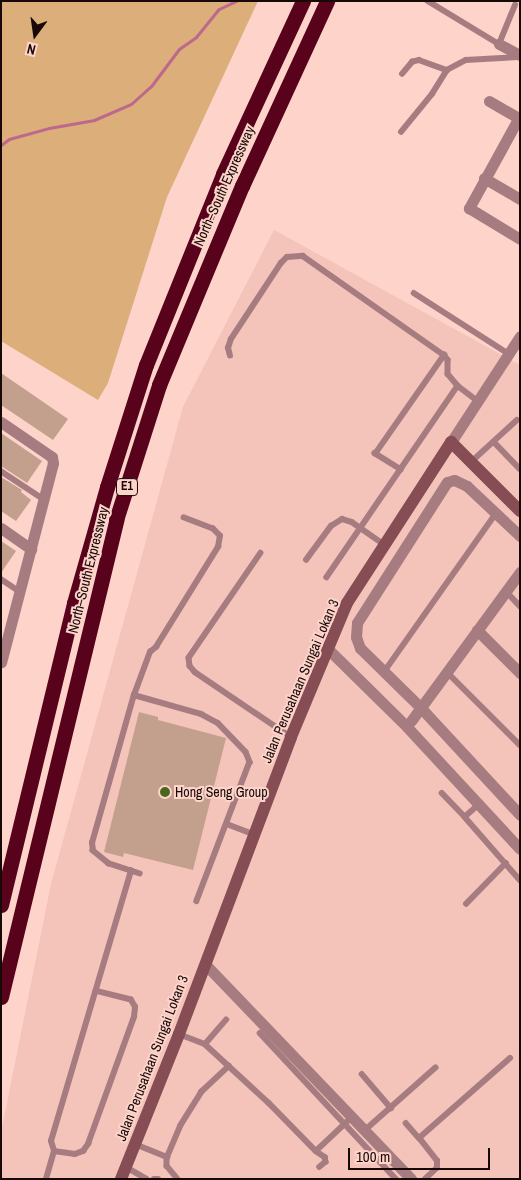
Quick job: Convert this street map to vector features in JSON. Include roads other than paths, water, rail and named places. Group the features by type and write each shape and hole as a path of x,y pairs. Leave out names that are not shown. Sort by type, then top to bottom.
{"highway":[{"name":"North–South Expressway","path":"1,905 74,603 107,487 146,365 223,174 303,1"},
{"name":"North–South Expressway","path":"1,997 116,520 159,385 242,186 327,1"}],"main road":[{"path":"451,442 520,511"},
{"name":"Jalan Perusahaan Sungai Lokan 3","path":"121,1179 179,1034 291,737 347,604 451,442"}],"street":[{"path":"499,44 520,56"},
{"path":"489,101 519,119 484,178 469,208 520,239"},
{"path":"484,178 520,199"},
{"path":"451,442 520,336"},
{"path":"1,422 52,457 53,463 32,549 5,636 1,662"},
{"path":"520,536 467,486 454,480 447,482 357,623 356,637 360,648 421,708 520,815"},
{"path":"1,528 32,549"},
{"path":"409,724 520,572"},
{"path":"477,630 520,673"},
{"path":"328,650 409,724 520,849"},
{"path":"205,964 349,1120 365,1130 411,1179"}],"lane":[{"path":"428,1 499,44 515,5"},
{"path":"401,132 432,94 447,70 466,60 520,56"},
{"path":"402,74 412,62 419,60 447,70"},
{"path":"230,356 228,348 231,339 281,263 287,257 302,256 444,355 448,360 448,374 458,386 478,400"},
{"path":"414,293 509,354"},
{"path":"401,470 375,454 444,355"},
{"path":"327,577 458,386"},
{"path":"471,462 517,420"},
{"path":"494,442 520,470"},
{"path":"1,471 45,500"},
{"path":"384,672 496,513"},
{"path":"140,874 109,864 93,851 92,843 134,695 150,652 156,647 218,547 220,536 213,529 184,518"},
{"path":"306,560 331,526 342,519 352,522 384,544"},
{"path":"261,553 189,658 190,666 195,672 291,737"},
{"path":"1,579 20,592"},
{"path":"506,591 520,606"},
{"path":"447,672 520,745"},
{"path":"134,695 201,714 218,723 246,752 250,762 197,902"},
{"path":"442,793 465,816 520,880"},
{"path":"465,816 479,805"},
{"path":"227,824 254,835"},
{"path":"466,904 506,863"},
{"path":"46,1179 54,1151 51,1141 131,871"},
{"path":"54,1151 75,1154 83,1151 88,1144 134,1017 135,1007 131,1000 96,991"},
{"path":"205,1044 226,1020"},
{"path":"260,1033 349,1120 396,1179"},
{"path":"179,1034 205,1044 269,1102 316,1151 325,1157 326,1162 320,1167"},
{"path":"419,1138 510,1058"},
{"path":"178,1179 167,1166 166,1157 180,1126 201,1092 230,1066"},
{"path":"365,1130 435,1068"},
{"path":"362,1074 391,1108"},
{"path":"316,1151 349,1120"},
{"path":"406,1123 437,1161 437,1168 425,1179"},
{"path":"135,1144 166,1157"},
{"path":"126,1167 147,1179"}],"waterway":[{"path":"1,145 9,139 49,128 94,120 131,104 152,85 179,49 196,37 219,9 236,1"}],"place":[{"name":"Hong Seng Group","path":"165,792"}]}
